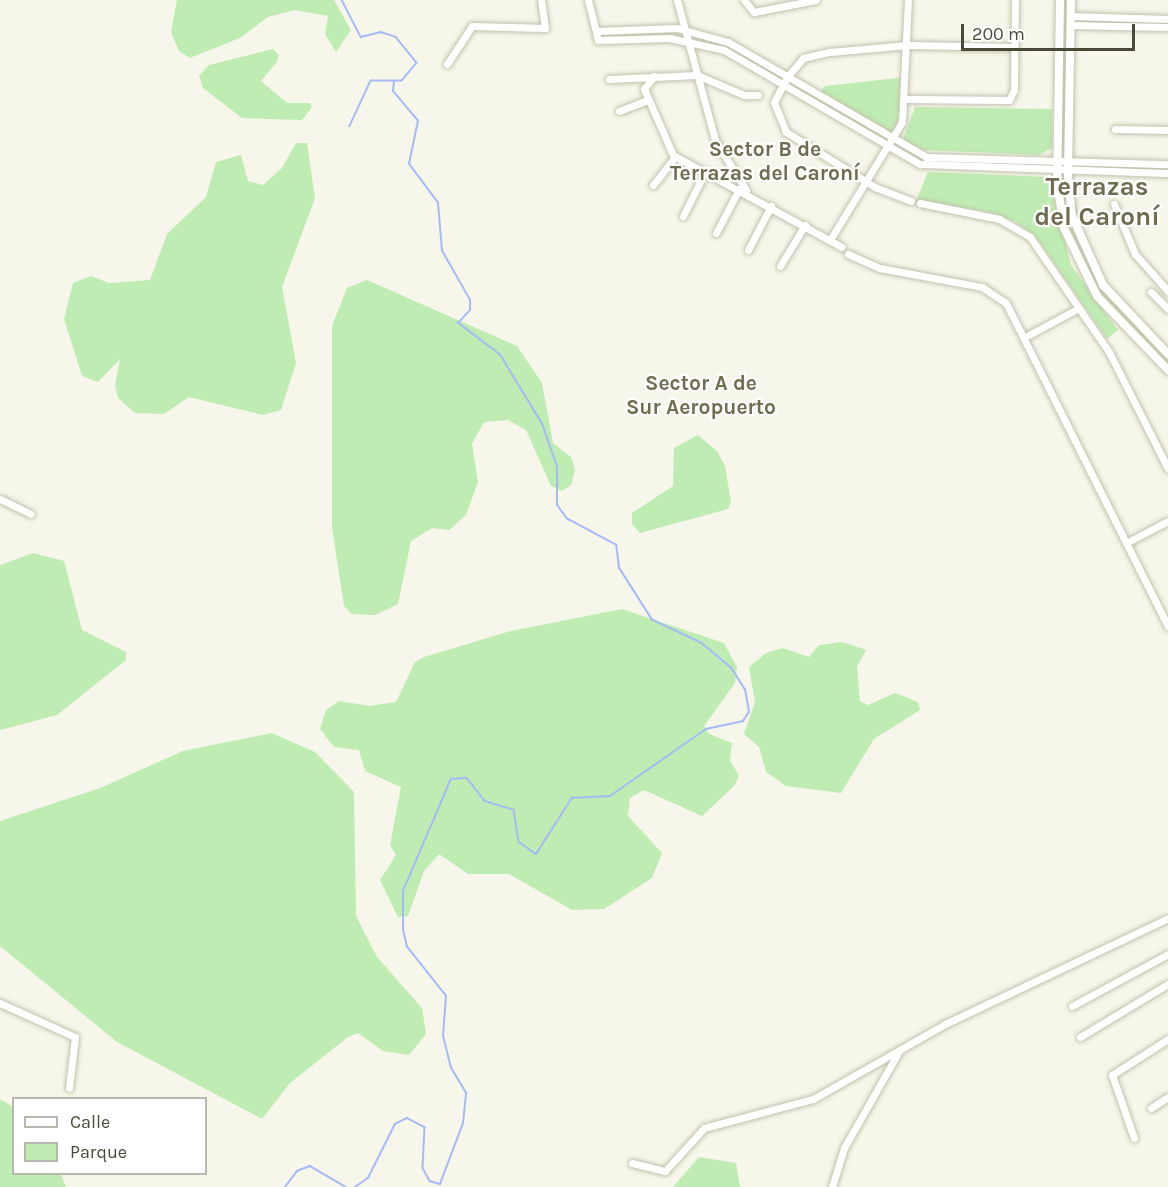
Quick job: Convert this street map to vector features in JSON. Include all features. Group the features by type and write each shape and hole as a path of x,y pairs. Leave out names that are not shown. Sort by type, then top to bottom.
{"street":[{"path":"447,64 472,26 545,28 541,0"},
{"path":"588,0 598,40 689,40 737,56 888,149 933,167 1168,164"},
{"path":"677,0 720,153 753,195"},
{"path":"744,0 754,12 816,0"},
{"path":"830,240 893,142 907,99 908,0"},
{"path":"907,99 1009,100 1014,90 1015,0"},
{"path":"1060,0 1057,165 1061,215 1082,272 1113,315 1168,370"},
{"path":"1071,0 1068,165 1072,216 1090,264 1124,310 1168,354"},
{"path":"1070,21 1168,19"},
{"path":"1070,21 1168,27"},
{"path":"597,31 686,30 740,47 893,142 939,159 1057,165"},
{"path":"911,201 867,183 782,128 774,107 788,76 809,56 908,45 1014,47"},
{"path":"609,79 697,75 744,95 758,95"},
{"path":"654,76 644,86 648,100 675,158 753,195 842,247"},
{"path":"619,111 648,100"},
{"path":"1115,129 1168,130"},
{"path":"653,185 675,158"},
{"path":"1068,165 1168,173"},
{"path":"683,216 705,172"},
{"path":"717,233 739,189"},
{"path":"920,203 992,217 1024,231 1109,352 1168,469"},
{"path":"1114,204 1135,254 1168,291"},
{"path":"748,250 771,206"},
{"path":"780,266 805,225"},
{"path":"848,254 885,270 989,290 1006,303 1168,627"},
{"path":"1150,292 1168,309"},
{"path":"1025,337 1077,309"},
{"path":"0,500 31,514"},
{"path":"1126,543 1168,521"},
{"path":"632,1163 665,1171 704,1128 805,1103 898,1051 1168,918"},
{"path":"1072,1006 1168,954"},
{"path":"1080,1037 1168,984"},
{"path":"0,1003 77,1040 69,1088"},
{"path":"1134,1138 1112,1075 1168,1039"},
{"path":"832,1187 844,1148 898,1051"},
{"path":"1151,1108 1168,1097"}],"green space":[{"path":"177,0 334,0 351,30 336,52 325,34 328,16 294,10 268,17 240,38 190,58 179,51 171,32"},
{"path":"1060,0 1071,0 1071,161 1060,161"},
{"path":"273,49 279,55 276,63 261,81 287,103 310,103 312,107 302,120 242,118 203,88 199,76 209,65"},
{"path":"907,77 893,142 817,95 825,86"},
{"path":"915,107 1052,109 1052,148 1039,155 921,150 903,139"},
{"path":"296,143 307,143 315,198 282,287 296,363 281,410 263,415 189,397 164,414 135,413 118,398 115,385 120,359 98,382 82,376 64,319 73,283 91,276 109,283 150,280 167,234 206,197 216,162 241,155 248,181 263,185 282,168"},
{"path":"1057,169 1068,170 1090,264 1168,354 1168,370 1113,315 1069,245"},
{"path":"928,172 1048,177 1071,265 1118,330 1107,339 1037,238 1016,222 989,212 916,201"},
{"path":"367,280 517,346 542,383 553,443 571,457 575,470 571,485 562,491 551,486 526,430 508,420 484,422 472,444 478,482 466,515 449,530 432,528 411,541 398,604 375,615 352,614 344,606 332,527 332,326 347,288"},
{"path":"698,435 717,451 725,466 731,502 728,509 640,533 632,524 632,513 673,486 674,448"},
{"path":"33,553 64,561 82,630 126,652 126,660 57,715 0,730 0,565"},
{"path":"622,609 724,643 737,667 735,683 704,726 709,734 732,743 730,760 739,776 734,786 702,816 644,790 630,798 628,816 662,853 652,878 604,909 572,910 509,874 468,874 439,854 424,871 408,916 398,917 380,880 396,855 390,845 401,787 365,771 359,750 334,747 320,729 326,710 339,701 369,706 396,702 415,662 424,657 511,631"},
{"path":"842,642 866,650 857,667 860,701 868,705 895,693 918,702 920,710 874,739 841,793 786,786 766,772 759,747 744,734 755,702 749,667 766,653 783,648 809,657 819,645"},
{"path":"272,733 315,752 354,792 356,916 377,957 422,1008 426,1034 409,1055 383,1051 358,1033 348,1037 290,1083 262,1119 117,1042 0,946 0,821 100,788 183,751"},
{"path":"0,1099 12,1106 12,1175 61,1175 66,1187 0,1187"},
{"path":"699,1157 736,1163 740,1187 673,1187"}],"waterway":[{"path":"342,0 361,37 381,32 396,37 417,63 402,81 371,81 350,126"},
{"path":"355,1187 368,1178 395,1124 407,1118 425,1127 423,1168 430,1181 440,1184 463,1123 466,1093 451,1068 443,1036 446,996 407,947 403,930 403,891 451,779 467,778 485,801 514,810 519,842 536,854 572,798 610,796 706,729 743,721 749,712 745,690 732,669 701,643 652,620 619,568 616,545 567,519 557,505 557,467 542,424 500,355 458,323 470,310 470,300 442,251 438,203 409,164 418,121 393,91 394,82"},
{"path":"285,1187 297,1171 310,1166 346,1187"}],"district":[{"name":"Sector B de Terrazas del Caroní","path":"765,161"},
{"name":"Terrazas del Caroní","path":"1097,202"},
{"name":"Sector A de Sur Aeropuerto","path":"701,395"}]}
